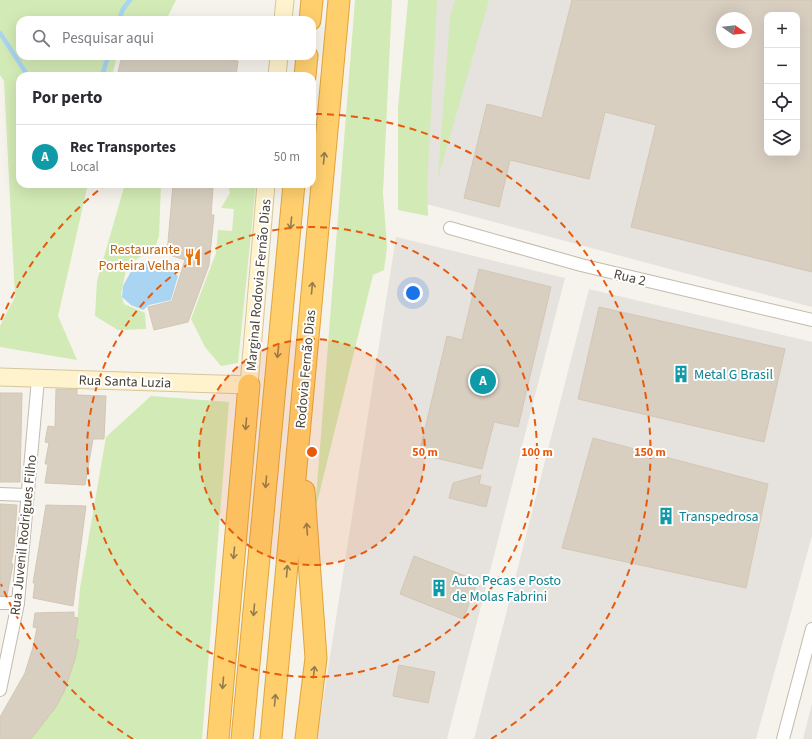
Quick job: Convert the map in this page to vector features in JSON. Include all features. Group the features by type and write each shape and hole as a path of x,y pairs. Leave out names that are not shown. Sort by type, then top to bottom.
{"highway":[{"path":"310,16 312,0"},
{"name":"Rodovia Fernão Dias","path":"271,739 339,0"},
{"path":"305,72 307,60"},
{"name":"Rodovia Fernão Dias","path":"242,739 294,188"},
{"path":"218,739 249,385"},
{"path":"299,432 316,658 306,739"}],"main road":[{"path":"283,16 285,0"},
{"path":"277,72 279,60"},
{"name":"Marginal Rodovia Fernão Dias","path":"249,385 266,188"},
{"name":"Rua Santa Luzia","path":"0,377 249,385"}],"street":[{"name":"Rua 2","path":"450,228 581,265 812,320"},
{"name":"Rua Juvenil Rodrigues Filho","path":"0,690 18,604 38,379"},
{"path":"0,494 27,495"},
{"path":"0,603 18,604"},
{"path":"783,739 812,629"}],"shaded area":[{"path":"429,0 812,0 812,307 419,202"},
{"path":"396,237 565,278 447,739 317,739"},
{"path":"589,289 812,342 812,536 756,739 474,739"},
{"path":"812,703 812,739 803,739"}],"green space":[{"path":"0,0 176,0 168,16 16,16 16,60 116,60 113,72 16,72 16,188 87,188 58,316 77,360 0,347 0,326 15,297 4,81 0,75"},
{"path":"355,0 392,0 383,193 387,247 384,270 373,275 315,511"},
{"path":"408,0 437,0 427,187 428,216 398,210 398,108"},
{"path":"455,0 489,0 438,178 450,17"},
{"path":"124,188 161,188 159,236 155,248 127,265 121,294 124,304 145,313 146,329 118,330 95,316 97,281"},
{"path":"229,188 256,188 238,363 221,366 205,347 191,319 216,253 218,230 232,231 234,209 221,208 230,193"},
{"path":"151,396 229,402 202,739 29,739 74,660 80,588 106,437"}],"water":[{"path":"154,261 166,266 178,276 171,300 149,305 143,310 131,305 122,297 123,286 134,266"}],"building":[{"path":"572,0 812,0 812,272 631,227 656,125 605,112 589,179 510,160 499,207 464,198 487,104 542,118"},
{"path":"121,60 238,61 237,72 118,72"},
{"name":"Restaurante Porteira Velha","path":"173,188 213,188 211,215 214,215 209,265 188,322 154,330 148,307 172,301 185,260 167,254"},
{"path":"479,269 551,287 518,427 494,422 482,469 419,454 447,336 462,340"},
{"name":"Metal G Brasil","path":"599,307 785,349 764,442 578,399"},
{"path":"56,389 77,389 77,395 106,396 104,439 93,439 85,485 45,483 48,464 45,464 49,443 45,442 48,426 55,427"},
{"path":"0,393 22,393 20,482 0,482"},
{"name":"Transpedrosa","path":"593,438 768,484 746,588 562,548"},
{"path":"481,475 479,484 491,487 486,507 449,498 453,483"},
{"path":"0,504 17,505 14,547 11,564 13,564 7,596 0,596"},
{"path":"46,505 86,506 73,606 33,598 35,583 33,583"},
{"name":"Auto Pecas e Posto de Molas Fabrini","path":"414,556 478,581 463,619 400,594"},
{"path":"74,612 74,617 78,618 75,639 79,640 75,659 64,692 55,708 31,739 0,739 0,717 25,673 33,647 37,628 33,627 35,613"},
{"path":"399,665 435,672 428,703 393,696"}],"waterway":[{"path":"120,16 123,9 130,0"},
{"path":"0,33 16,58"},
{"path":"18,60 25,72"},
{"path":"103,72 107,60"}],"place":[{"name":"Restaurante Porteira Velha","path":"193,257"},
{"name":"Metal G Brasil","path":"681,374"},
{"name":"Rec Transportes","path":"483,381"},
{"name":"Transpedrosa","path":"666,516"},
{"name":"Auto Pecas e Posto de Molas Fabrini","path":"439,588"}]}
